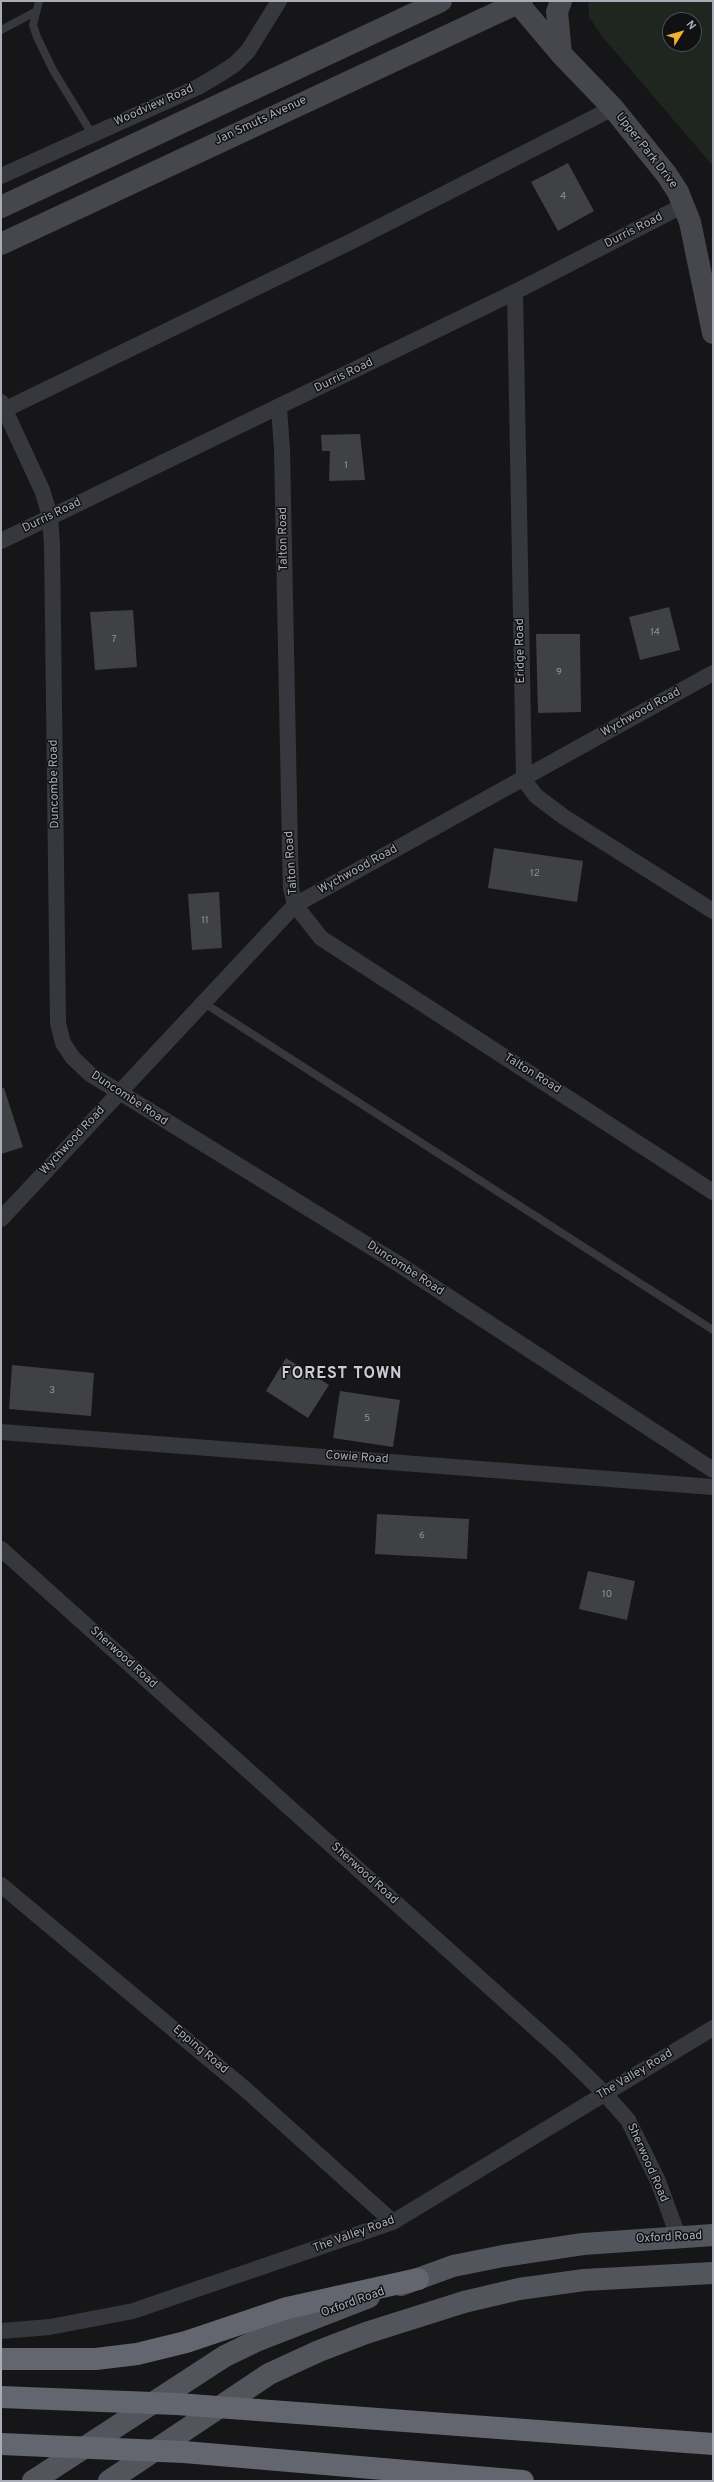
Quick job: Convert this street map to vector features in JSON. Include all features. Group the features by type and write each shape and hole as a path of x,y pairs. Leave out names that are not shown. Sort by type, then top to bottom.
{"highway":[{"path":"1,2359 96,2359 137,2354 186,2342 287,2308 418,2279"},
{"path":"4,2397 177,2404 706,2443"},
{"path":"6,2444 184,2452 523,2481"}],"main road":[{"path":"1,207 441,1"},
{"path":"560,1 557,12 560,54"},
{"name":"Upper Park Drive","path":"518,2 560,54 613,108 667,175 684,205 695,243 713,333"},
{"name":"Jan Smuts Avenue","path":"1,244 518,2"},
{"name":"Oxford Road","path":"32,2481 231,2353 310,2319 453,2266 503,2256 583,2244 678,2236 713,2235"},
{"path":"109,2481 269,2374 319,2351 366,2333 464,2302 519,2289 584,2280 713,2273"}],"street":[{"name":"Woodview Road","path":"1,176 198,87 235,64 255,42 279,1"},
{"path":"3,406 352,241 613,108"},
{"name":"Durris Road","path":"1,541 50,516 279,408 515,292 684,205"},
{"name":"Eridge Road","path":"515,292 524,780"},
{"name":"Duncombe Road","path":"3,406 42,490 50,516 52,544 58,1023 63,1043 73,1058 90,1074 397,1263 713,1470"},
{"name":"Talton Road","path":"279,408 282,457 291,888 295,905 321,938 713,1192"},
{"name":"Wychwood Road","path":"1,1219 295,905 524,780 713,673"},
{"path":"524,780 536,796 564,817 713,911"},
{"name":"Cowie Road","path":"1,1432 713,1487"},
{"name":"Sherwood Road","path":"1,1549 551,2041 604,2093 628,2120 658,2181 678,2236"},
{"name":"Epping Road","path":"1,1885 245,2089 393,2222"},
{"name":"The Valley Road","path":"1,2331 50,2327 133,2311 393,2222 713,2028"}],"lane":[{"path":"39,1 35,12 34,25 45,54 92,134"},
{"path":"1,30 35,12"},
{"path":"204,1003 713,1330"}],"shaded area":[{"path":"588,1 713,1 713,166 601,35 589,17"}],"building":[{"path":"568,163 594,211 558,231 531,182"},
{"path":"360,434 365,480 329,481 330,451 322,451 321,435"},
{"path":"669,607 680,650 640,660 629,617"},
{"path":"133,610 137,667 95,670 90,612"},
{"path":"536,634 580,634 581,712 538,713"},
{"path":"494,848 583,861 577,902 488,888"},
{"path":"219,892 222,948 192,950 188,894"},
{"path":"1,1088 4,1088 23,1147 1,1154"},
{"path":"286,1358 329,1385 308,1418 266,1391"},
{"path":"12,1365 94,1373 91,1416 9,1409"},
{"path":"340,1391 400,1400 393,1447 333,1438"},
{"path":"377,1514 469,1519 467,1559 375,1554"},
{"path":"588,1571 635,1581 627,1620 579,1609"}],"district":[{"name":"FOREST TOWN","path":"342,1375"}]}
